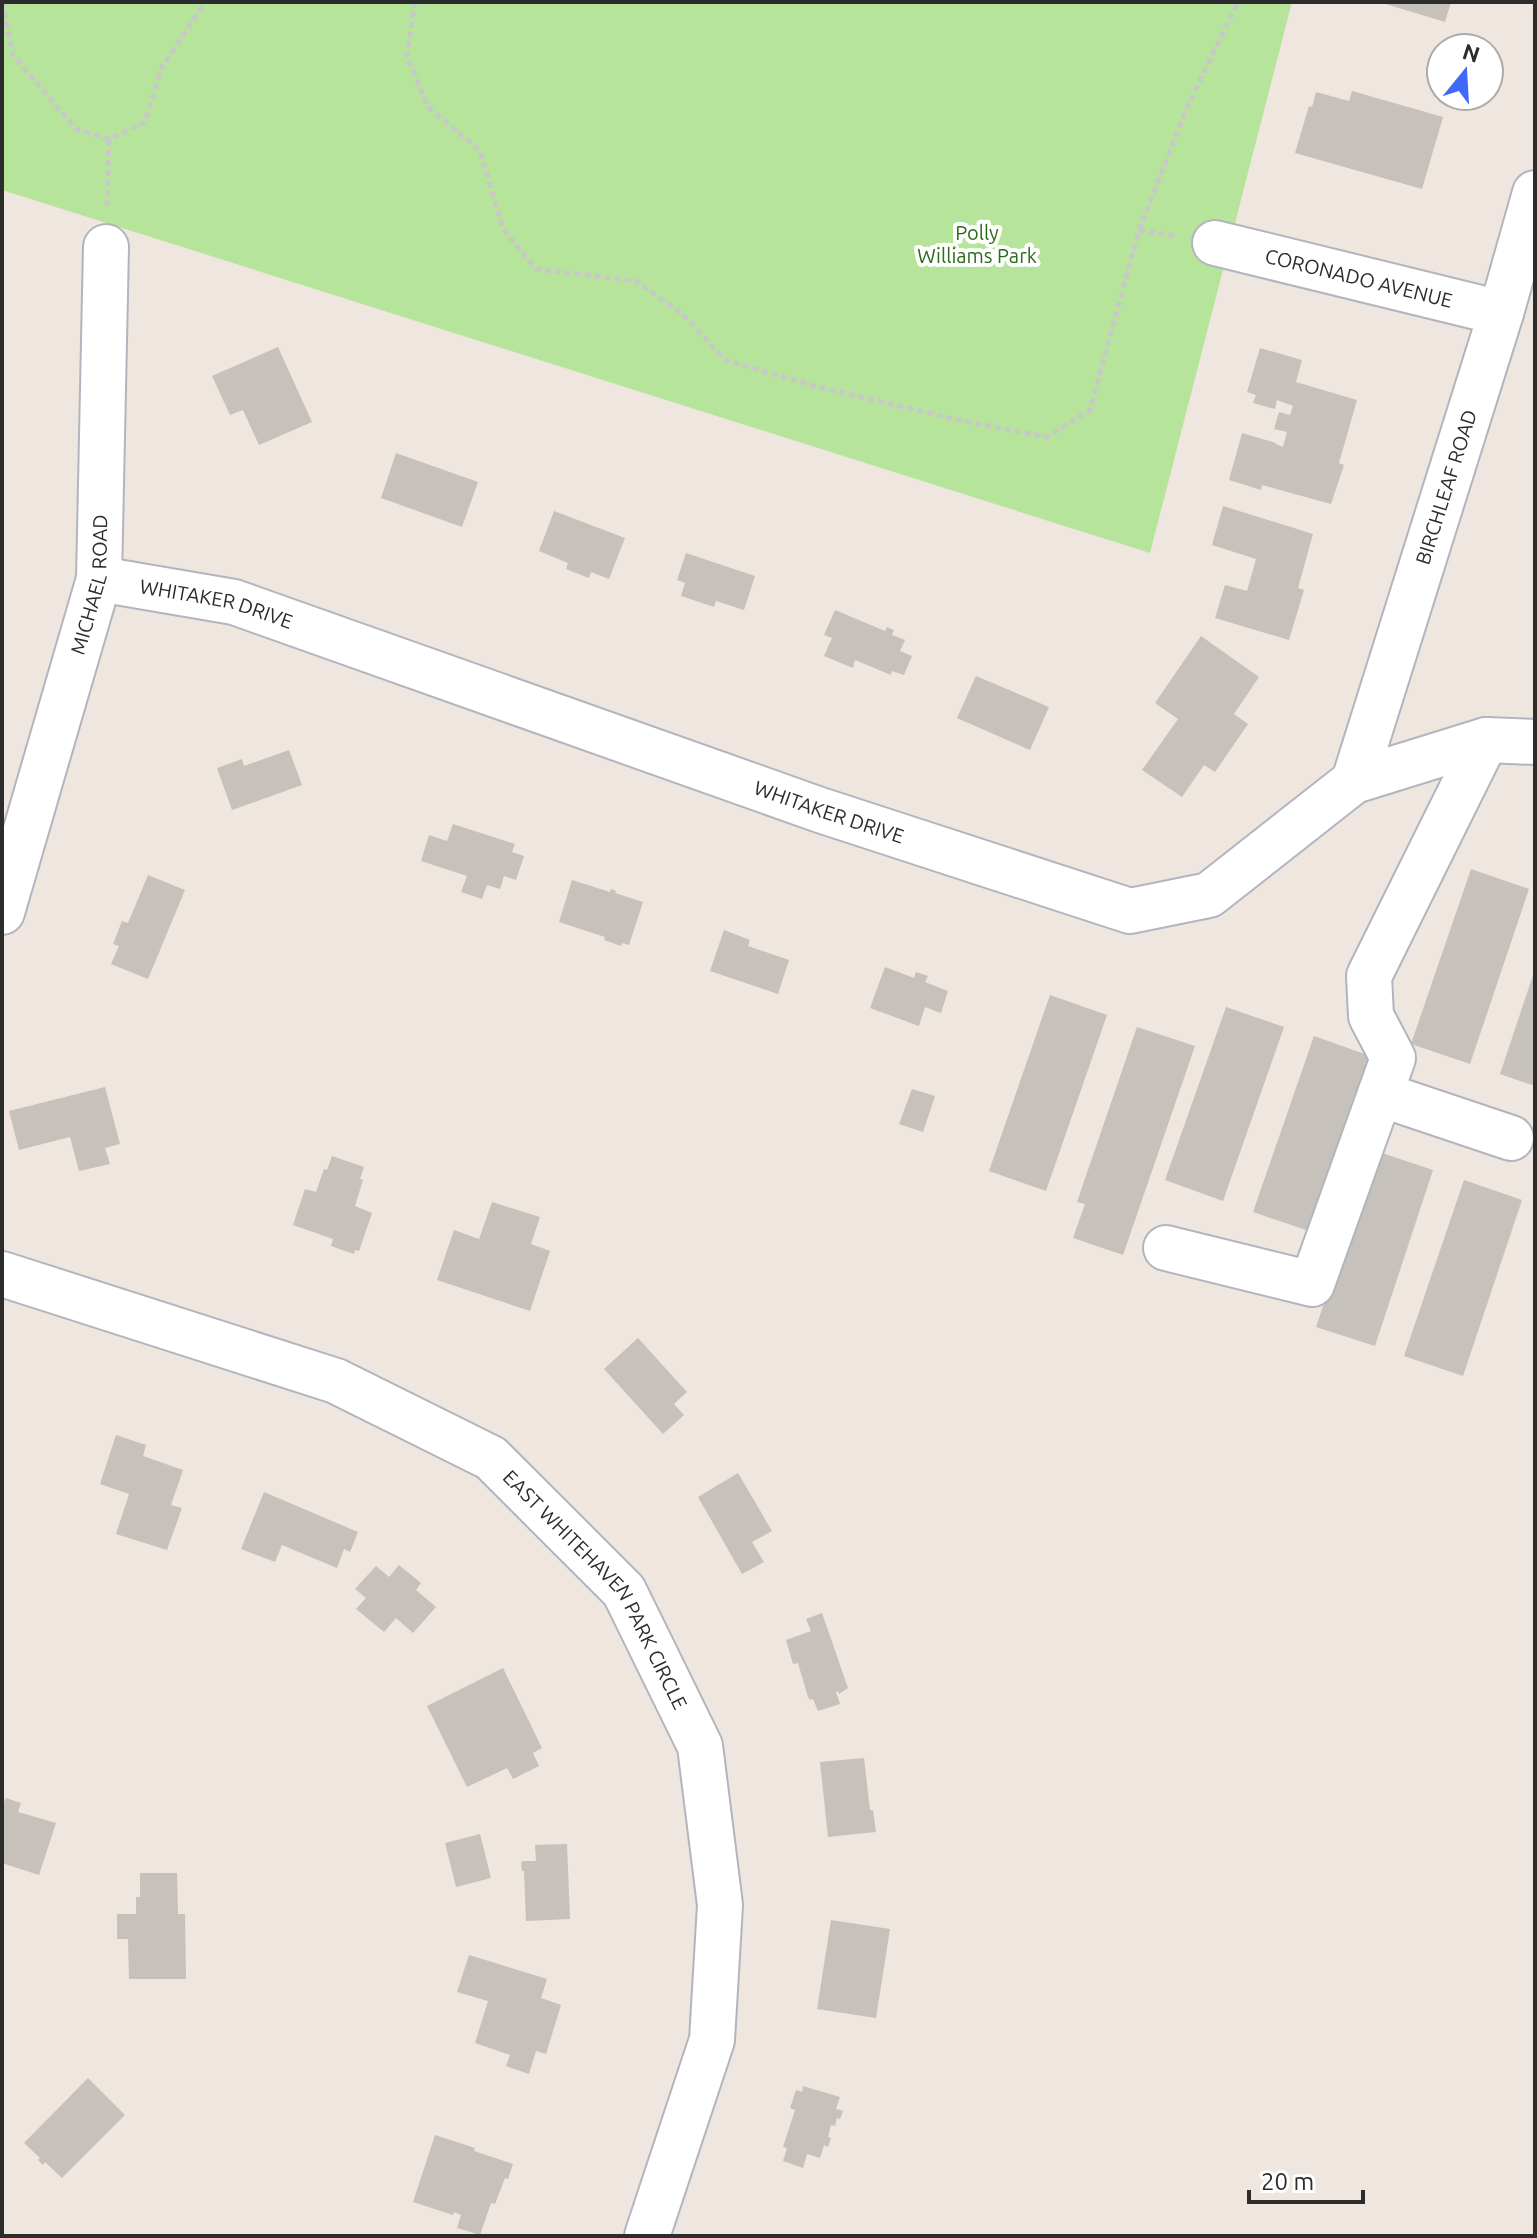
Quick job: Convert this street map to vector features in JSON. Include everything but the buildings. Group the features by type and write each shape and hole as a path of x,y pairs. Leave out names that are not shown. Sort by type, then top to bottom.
{"street":[{"name":"BIRCHLEAF ROAD","path":"1354,781 1501,313 1535,193"},
{"name":"CORONADO AVENUE","path":"1215,243 1501,313"},
{"name":"MICHAEL ROAD","path":"2,912 99,579 106,247"},
{"name":"WHITAKER DRIVE","path":"99,579 234,602 820,810 1130,911 1209,895 1354,781 1486,740 1535,742"},
{"path":"1166,1248 1312,1284 1393,1058 1371,1016 1369,976 1486,740"},
{"path":"1380,1094 1511,1138"},
{"name":"EAST WHITEHAVEN PARK CIRCLE","path":"2,1274 336,1381 491,1458 624,1591 700,1746 720,1905 712,2040 647,2236"}],"path":[{"path":"2,2 13,55 76,129 109,139 145,122 162,67 205,2"},
{"path":"415,2 407,56 428,107 480,151 503,229 536,269 636,281 683,314 725,360 830,390 1047,437 1090,410 1139,230 1188,105 1238,2"},
{"path":"106,247 109,139"}],"green space":[{"name":"Polly Williams Park","path":"2,2 1292,2 1150,553 2,190"}]}
